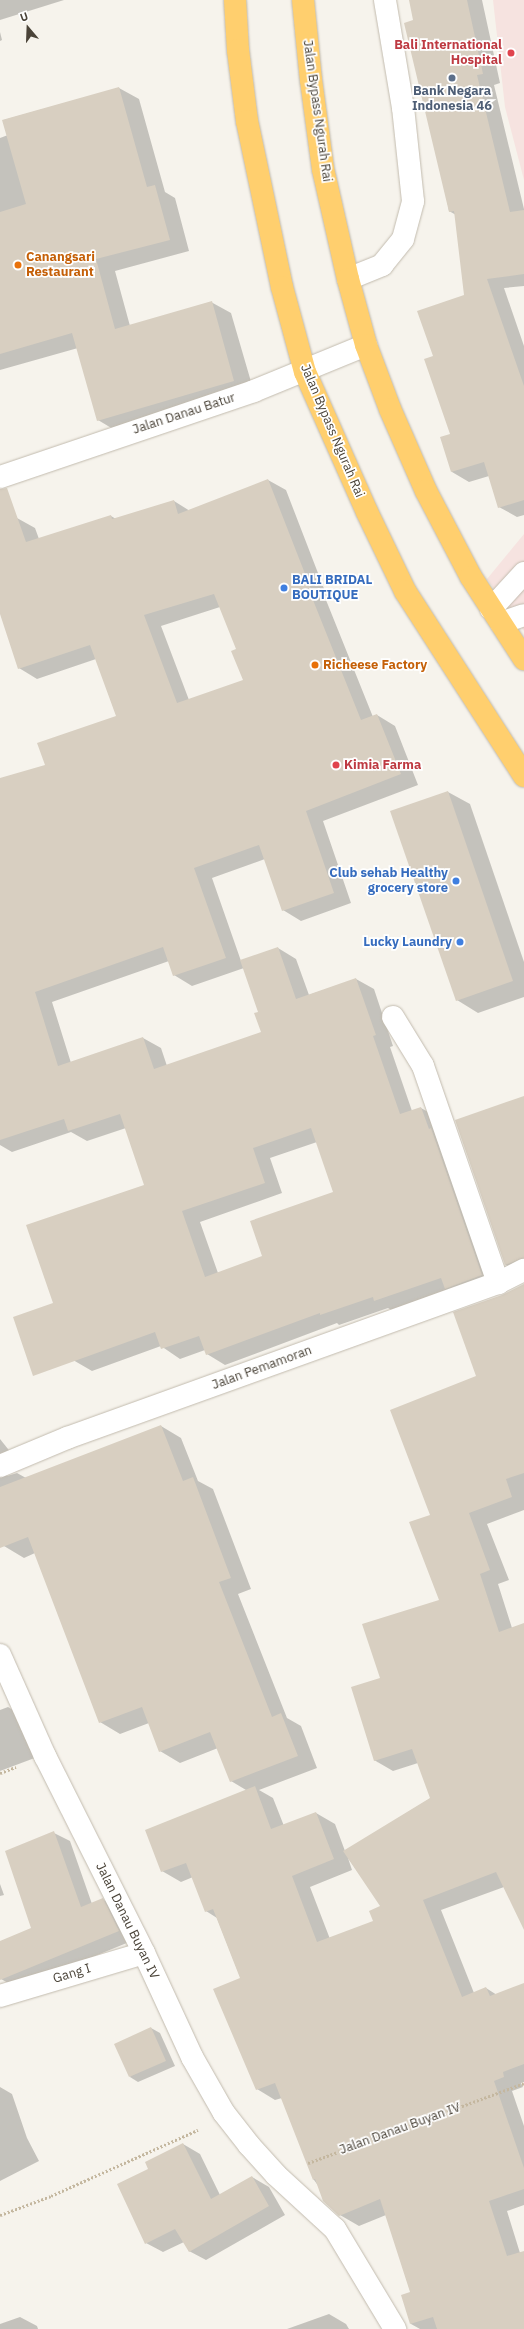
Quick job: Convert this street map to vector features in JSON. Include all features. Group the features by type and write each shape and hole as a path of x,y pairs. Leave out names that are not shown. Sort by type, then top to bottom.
{"highway":[{"name":"Jalan Bypass Ngurah Rai","path":"235,0 238,50 247,121 282,286 305,372 367,512 405,591 524,776"},
{"name":"Jalan Bypass Ngurah Rai","path":"303,0 310,80 323,169 348,279 366,345 390,409 426,491 471,577 522,653"}],"street":[{"path":"348,279 382,265 403,239 413,201 403,108 384,0"},
{"name":"Jalan Danau Batur","path":"0,477 254,391 305,372 366,345"},
{"path":"496,616 524,573"},
{"path":"496,616 524,615"},
{"path":"393,1017 423,1066 498,1283"},
{"name":"Jalan Pemamoran","path":"0,1466 67,1438 498,1283 524,1270"},
{"name":"Jalan Danau Buyan IV","path":"0,1655 45,1756 144,1953 192,2058 224,2113 249,2145 276,2175 335,2229 395,2329"},
{"name":"Gang I","path":"0,1996 144,1953"}],"path":[{"name":"Jalan Danau Buyan IV","path":"276,2175 524,2083"},
{"path":"0,2215 51,2196 193,2134 224,2113"}],"shaded area":[{"name":"Bali International Hospital","path":"493,0 524,0 524,180 505,107"},
{"path":"524,534 524,631 487,579"}],"building":[{"path":"409,0 467,0 483,74 477,75 510,212 524,210 524,274 487,279 524,386 524,500 498,508 484,462 451,472 440,437 450,434 424,359 433,356 417,311 464,295 454,211 449,212 404,23 413,20"},
{"path":"119,87 147,187 155,185 170,240 96,259 115,329 212,301 234,381 97,421 72,333 0,354 0,212 26,204 2,120"},
{"path":"268,479 311,589 309,590 361,720 377,714 401,774 306,811 334,893 282,911 259,845 194,868 226,958 173,976 163,947 35,992 58,1066 143,1037 154,1069 261,1032 254,1013 258,1012 240,960 278,947 296,999 356,978 376,1035 373,1036 400,1114 421,1107 429,1129 431,1128 482,1275 445,1289 441,1278 374,1301 373,1297 320,1315 320,1313 206,1355 199,1336 161,1349 155,1332 33,1376 13,1317 53,1303 26,1225 144,1185 120,1114 68,1131 64,1119 0,1140 0,778 45,765 37,743 116,716 90,645 18,669 0,614 0,489 7,488 26,542 111,515 112,519 174,500 178,514","holes":["214,594 236,649 231,651 243,680 177,703 144,615","311,1128 333,1192 250,1221 262,1256 205,1277 182,1211 265,1183 253,1148"]},
{"path":"448,791 513,981 456,1001 390,811"},
{"path":"524,1096 524,1258 505,1265 455,1120"},
{"path":"524,1284 524,1473 506,1479 512,1497 469,1513 490,1570 480,1574 499,1632 524,1623 524,1930 496,1872 423,1900 462,1997 486,1987 490,1996 524,1983 524,2064 503,2072 504,2077 494,2081 524,2168 524,2189 489,2201 507,2256 524,2251 524,2329 437,2329 433,2317 410,2324 401,2295 410,2292 380,2199 339,2216 323,2201 315,2179 313,2180 275,2083 256,2090 213,1989 240,1978 213,1909 205,1912 186,1863 161,1872 145,1830 255,1786 271,1829 316,1812 334,1859 292,1876 317,1942 373,1921 369,1911 380,1906 343,1851 430,1798 412,1749 374,1761 351,1687 380,1678 362,1624 439,1600 409,1522 430,1515 390,1410 476,1376 453,1312 502,1295"},
{"path":"161,1425 183,1481 193,1477 231,1578 219,1582 272,1717 281,1713 298,1756 230,1782 210,1732 159,1752 142,1707 99,1723 28,1537 0,1548 0,1487"},
{"path":"54,1831 81,1907 103,1898 119,1931 0,1980 0,1941 31,1928 5,1851"},
{"path":"151,2027 166,2061 129,2077 114,2044"},
{"path":"183,2143 211,2199 252,2176 269,2206 189,2252 175,2229 145,2244 117,2184 148,2169 145,2162"}],"place":[{"name":"Bali International Hospital","path":"511,53"},
{"name":"Bank Negara Indonesia 46","path":"452,78"},
{"name":"Canangsari Restaurant","path":"18,265"},
{"name":"BALI BRIDAL BOUTIQUE","path":"284,588"},
{"name":"Richeese Factory","path":"315,665"},
{"name":"Kimia Farma","path":"336,765"},
{"name":"Club sehab Healthy grocery store","path":"456,881"},
{"name":"Lucky Laundry","path":"460,942"}]}
